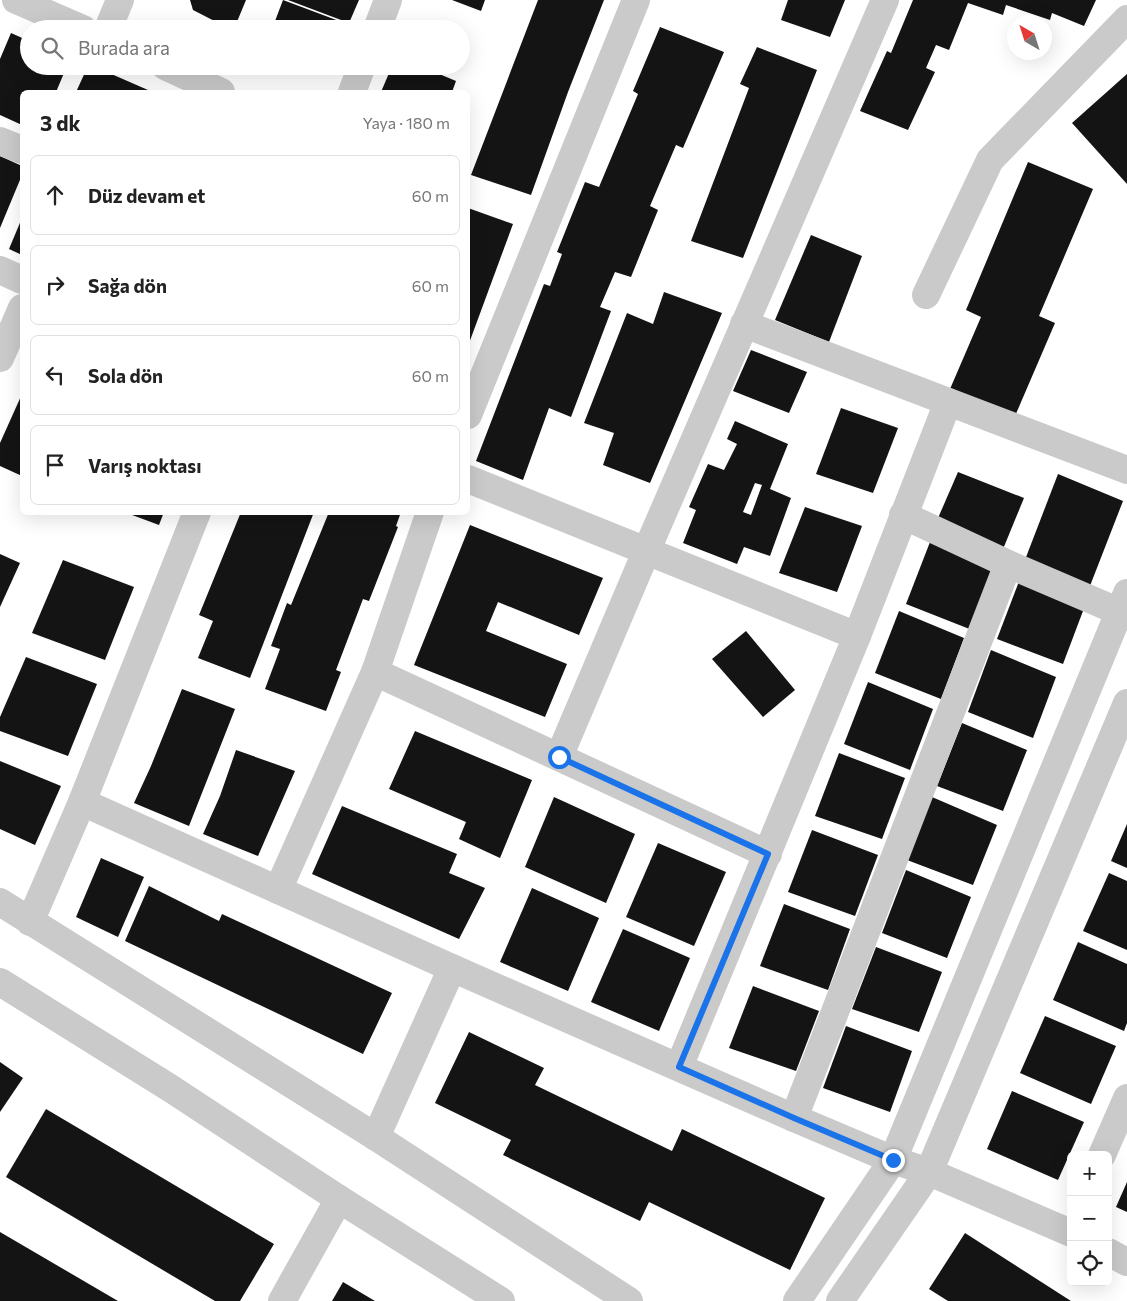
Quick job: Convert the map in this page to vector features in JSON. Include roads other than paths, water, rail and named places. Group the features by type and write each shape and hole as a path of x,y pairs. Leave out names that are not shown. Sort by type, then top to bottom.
{"street":[{"path":"16,0 62,20"},
{"path":"112,20 120,0"},
{"path":"380,20 388,0"},
{"path":"470,410 636,0"},
{"path":"559,757 885,0"},
{"path":"926,295 990,160 1127,19"},
{"path":"184,75 217,90"},
{"path":"353,90 359,75"},
{"path":"0,141 20,149"},
{"path":"0,270 20,279"},
{"path":"0,358 20,313"},
{"path":"744,324 1127,470"},
{"path":"679,1067 857,636 948,402"},
{"path":"470,480 857,636"},
{"path":"797,1301 893,1160 1124,602 1008,564 904,514"},
{"path":"30,922 82,802 196,515"},
{"path":"278,890 375,672 429,515"},
{"path":"794,1118 1008,564"},
{"path":"375,672 768,854"},
{"path":"840,1301 929,1172 1127,703"},
{"path":"82,802 452,968 794,1118 893,1160 929,1172 1067,1229"},
{"path":"0,902 376,1137 630,1301"},
{"path":"376,1137 452,968"},
{"path":"0,982 170,1088 339,1199 501,1301"},
{"path":"1104,1151 1127,1098"},
{"path":"282,1301 339,1199"},
{"path":"1112,1254 1127,1262"}]}
